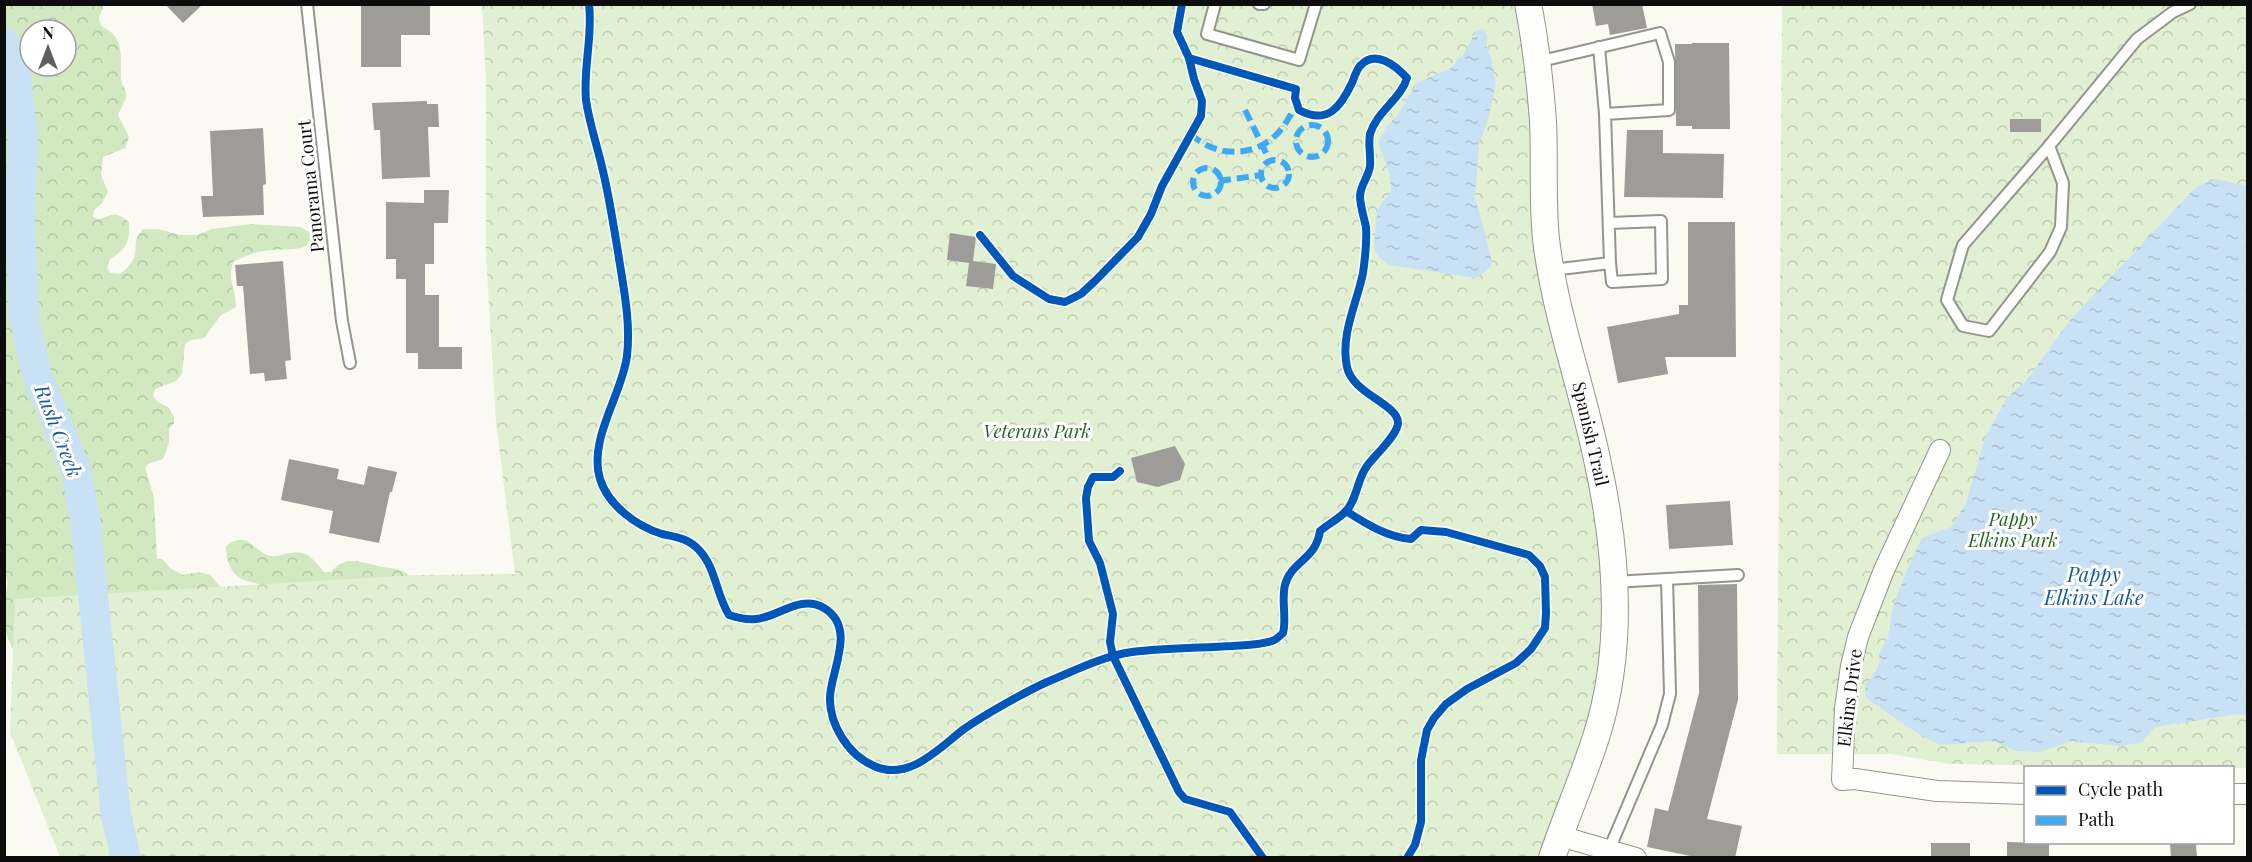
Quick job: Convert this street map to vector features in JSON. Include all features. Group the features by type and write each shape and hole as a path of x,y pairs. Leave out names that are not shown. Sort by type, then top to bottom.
{"street":[{"name":"Spanish Trail","path":"1528,4 1543,120 1546,238 1598,464 1611,539 1614,606 1610,670 1598,732 1556,847"},
{"name":"Elkins Drive","path":"1940,450 1884,570 1858,637 1845,708 1842,780 1855,779 1937,791 2024,794"},
{"path":"1556,847 1610,850 1636,858"}],"lane":[{"name":"Panorama Court","path":"307,4 342,321 350,363"},
{"path":"1215,4 1207,34 1299,60 1316,4"},
{"path":"2049,146 2063,183 2061,227 2050,252 1989,332 1963,326 1947,300 1963,245 2049,146 2137,39 2173,12 2190,4"},
{"path":"1537,62 1660,33 1669,62 1669,110 1605,114"},
{"path":"1599,47 1605,114 1610,263 1612,282 1662,279 1661,221 1609,223"},
{"path":"1552,270 1610,263"},
{"path":"1613,582 1738,575"},
{"path":"1610,850 1662,725 1670,694 1667,579"}],"path":[{"path":"1113,656 1110,642 1113,614 1100,563 1089,541 1086,498 1093,477 1113,477 1120,471"}],"green space":[{"path":"4,5 104,5 99,18 101,26 115,36 120,48 121,81 126,98 118,115 129,137 125,148 103,157 101,175 108,192 102,203 94,210 93,217 98,219 117,215 129,222 128,239 124,248 110,259 107,267 110,273 120,274 131,263 135,254 136,240 143,229 158,229 180,235 198,235 212,229 251,224 301,227 310,233 313,240 304,247 261,251 233,262 231,280 236,307 221,315 204,338 191,340 185,344 182,374 176,381 155,389 153,396 169,408 174,417 163,459 148,464 145,468 154,498 157,559 162,559 170,568 183,575 199,572 210,575 223,590 263,588 237,576 230,567 226,546 240,540 246,541 271,556 296,552 306,554 324,572 331,572 342,563 353,561 398,570 406,573 415,582 18,661 5,632 7,578 4,573"},
{"name":"Veterans Park","path":"482,5 1523,5 1572,357 1611,539 1597,732 1553,857 60,857 10,732 15,599 416,575 515,574 496,422 486,254 486,82"},
{"name":"Pappy Elkins Park","path":"1782,5 2247,5 2247,768 2234,768 2234,766 1950,764 1890,754 1777,754"}],"water":[{"path":"1482,28 1487,35 1486,46 1491,57 1496,83 1488,120 1479,144 1475,197 1492,261 1490,268 1476,278 1389,265 1379,257 1374,249 1377,210 1391,191 1390,175 1378,143 1417,83 1453,67 1458,58 1463,56 1475,32"},
{"name":"Pappy Elkins Lake","path":"2216,179 2247,186 2247,716 2238,714 2155,727 2142,742 2121,746 2071,741 2040,752 2018,751 1992,741 1941,745 1920,735 1866,698 1865,684 1870,680 1880,662 1879,654 1888,637 1893,607 1922,538 1951,527 1966,503 1985,438 2007,398 2026,381 2070,320 2197,186"}],"building":[{"path":"165,4 203,4 183,23"},
{"path":"361,4 430,4 430,35 401,35 401,67 361,67"},
{"path":"1592,4 1642,4 1647,28 1610,35 1608,24 1596,26"},
{"path":"1729,43 1730,129 1692,129 1692,126 1676,126 1675,44"},
{"path":"427,101 427,104 438,104 439,127 428,127 430,177 382,179 380,130 374,130 372,103"},
{"path":"2010,119 2041,119 2041,132 2010,132"},
{"path":"263,128 266,184 263,185 264,215 203,217 201,196 213,196 210,131"},
{"path":"1627,130 1663,130 1663,153 1724,154 1723,198 1624,197"},
{"path":"424,190 449,190 448,223 434,223 434,264 425,264 425,295 439,295 439,347 462,347 462,369 418,369 418,353 406,353 406,279 396,279 396,259 386,259 386,202 424,203"},
{"path":"1688,222 1735,222 1736,357 1665,357 1668,374 1618,383 1607,327 1679,314 1679,305 1688,305"},
{"path":"950,233 976,237 973,261 996,264 993,289 966,286 969,263 947,260"},
{"path":"283,261 291,360 285,361 287,379 265,381 264,373 250,374 243,286 237,286 235,265"},
{"path":"1175,446 1185,464 1180,480 1158,487 1137,482 1131,458"},
{"path":"289,459 339,469 337,479 364,485 368,466 397,472 392,492 390,492 379,543 329,533 333,511 281,500"},
{"path":"1730,501 1733,545 1669,549 1666,505"},
{"path":"1737,584 1738,700 1707,819 1742,826 1735,858 1700,858 1647,847 1655,808 1668,811 1699,693 1698,585"},
{"path":"2007,842 2049,844 2049,858 2007,858"},
{"path":"1931,843 1970,843 1970,858 1931,858"},
{"path":"2170,844 2196,844 2197,858 2171,858"}],"waterway":[{"name":"Rush Creek","path":"4,42 16,77 23,136 20,217 24,316 36,373 76,470 85,518 116,816 126,858"}],"marked path":[{"path":"1191,134 1200,142 1222,150 1234,152 1256,148 1267,143 1279,131 1297,104"},
{"path":"1245,110 1270,161"},
{"path":"1312,125 1323,130 1328,141 1323,152 1312,157 1301,152 1296,141 1301,130 1312,125"},
{"path":"1275,160 1285,164 1289,174 1285,184 1275,188 1265,184 1261,174 1265,164 1275,160"},
{"path":"1207,168 1217,172 1221,182 1217,192 1207,196 1197,192 1193,182 1197,172 1207,168"},
{"path":"1219,181 1262,175"}],"cycle path":[{"path":"589,4 586,100 609,199 628,329 624,371 598,448 600,479 616,506 633,520 662,534 686,540 699,550 713,573 729,615 756,619 798,605 815,604 834,616 841,638 831,686 833,718 842,738 856,754 874,766 887,770 899,770 923,761 982,717 1047,682 1099,660 1132,652 1252,645 1276,639 1283,633 1284,591 1288,577 1314,548 1320,531 1340,517 1350,506 1364,471 1395,433 1398,422 1396,416 1357,384 1347,367 1345,355 1347,331 1363,273 1366,227 1360,196 1370,166 1370,134 1378,118 1400,92 1407,78 1385,61 1378,59 1366,61 1360,66 1343,100 1332,112 1317,116 1299,110 1295,98 1296,89 1189,58"},
{"path":"980,235 1013,276 1049,299 1065,302 1081,294 1138,237 1151,214 1162,186 1201,116 1202,101 1189,58 1177,32 1182,4"},
{"path":"1120,471 1113,477 1093,477 1086,498 1089,541 1100,563 1113,614 1110,642 1113,656 1179,792 1185,799 1230,812 1263,858"},
{"path":"1346,511 1377,529 1402,538 1411,539 1421,530 1446,532 1529,555 1540,566 1545,577 1545,628 1531,649 1516,663 1467,689 1446,704 1427,730 1421,760 1421,822 1415,845 1407,858"}]}
